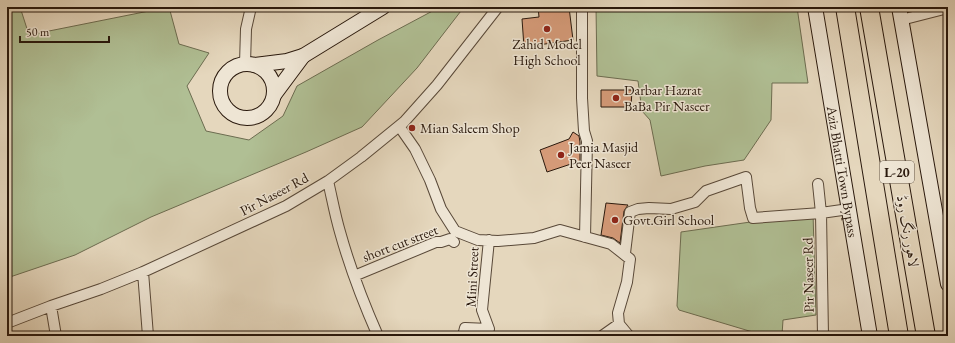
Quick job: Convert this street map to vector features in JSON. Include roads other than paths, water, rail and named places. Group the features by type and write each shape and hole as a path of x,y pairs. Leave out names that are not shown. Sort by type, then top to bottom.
{"highway":[{"name":"لاہور رنگ روڈ","path":"844,7 899,336"},
{"name":"لاہور رنگ روڈ","path":"869,7 926,336"}],"street":[{"path":"250,64 246,29 251,7"},
{"path":"303,56 274,95 266,110 259,115 250,118 238,116 227,109 222,102 220,93 222,81 230,70 237,66 282,62 303,56 383,7"},
{"name":"Pir Naseer Rd","path":"7,323 143,272 286,206 328,181 361,157 404,122 437,85 498,7"},
{"path":"582,7 582,98 584,131 587,142 585,237"},
{"name":"Aziz Bhatti Town Bypass","path":"815,7 870,336"},
{"path":"948,8 900,14 948,284"},
{"path":"250,64 261,68 267,73 272,80 274,95"},
{"path":"399,126 415,149 442,209 455,231 478,240 488,240 534,238 560,230 611,244 625,254 630,259 627,282 618,313 619,324 629,336"},
{"path":"625,254 630,212 638,209 649,208 671,209 695,202 706,191 746,177 750,208 753,218 821,213 849,209"},
{"path":"328,181 339,230 354,276 378,336"},
{"name":"Pir Naseer Rd","path":"818,184 821,213 823,336"},
{"name":"short cut street","path":"354,276 436,242 450,239 454,242"},
{"name":"Mini Street","path":"463,336 465,328 489,329 482,310 488,240"},
{"path":"143,272 148,336"},
{"path":"51,306 56,336"},
{"path":"602,336 619,324"}],"place":[{"name":"Zahid Model High School","path":"547,29"},
{"name":"Darbar Hazrat BaBa Pir Naseer","path":"616,98"},
{"name":"Mian Saleem Shop","path":"412,128"},
{"name":"Jamia Masjid Peer Naseer","path":"561,155"},
{"name":"Govt.Girl School","path":"615,220"}]}
